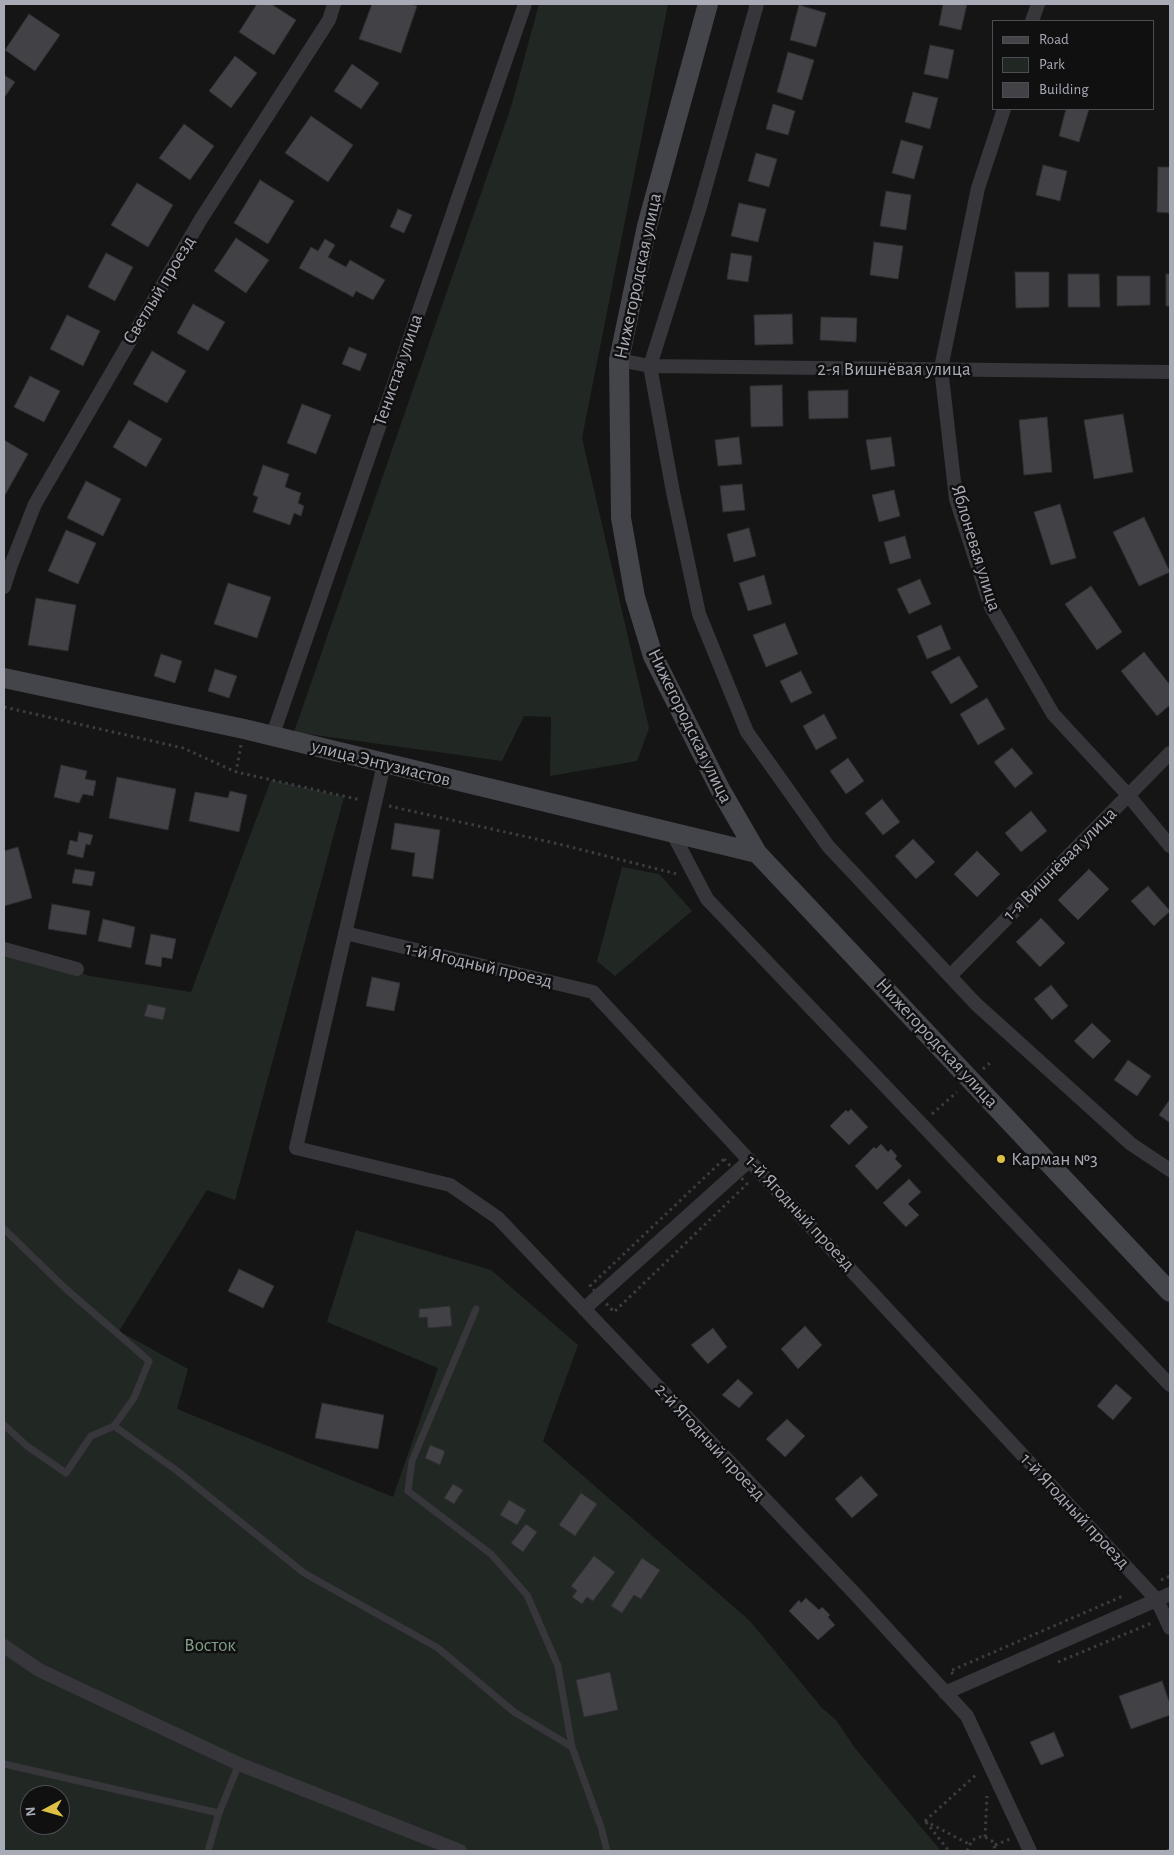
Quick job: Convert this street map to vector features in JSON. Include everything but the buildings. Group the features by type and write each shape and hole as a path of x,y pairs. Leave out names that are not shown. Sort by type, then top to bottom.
{"street":[{"name":"Светлый проезд","path":"4,587 10,565 35,504 201,219 329,20 334,4"},
{"name":"Тенистая улица","path":"272,737 525,4"},
{"name":"Нижегородская улица","path":"708,4 647,226 619,360 621,518 635,597 653,656 720,789 757,852 1170,1292"},
{"path":"757,4 700,210 650,366 673,492 700,614 747,732 828,846 976,1004 1131,1144 1170,1170"},
{"path":"1032,20 1038,4"},
{"name":"Яблоневая улица","path":"1004,110 978,188 941,368 956,499 991,607 1053,714 1128,795 1170,846"},
{"name":"2-я Вишнёвая улица","path":"619,360 650,366 1170,372"},
{"name":"улица Энтузиастов","path":"4,678 244,729 673,834 757,852"},
{"name":"1-я Вишнёвая улица","path":"950,976 1170,753"},
{"path":"345,933 384,764"},
{"path":"673,834 707,899 1170,1385"},
{"name":"2-й Ягодный проезд","path":"345,933 296,1148 450,1185 498,1218 857,1596 967,1716 1030,1851"},
{"name":"1-й Ягодный проезд","path":"345,933 593,992 1157,1600 1170,1628"},
{"path":"4,949 77,969"},
{"path":"584,1309 750,1160"},
{"path":"945,1693 1170,1594"},
{"path":"4,1646 39,1670 239,1764 460,1851"}],"lane":[{"path":"4,1229 66,1289 149,1360 134,1398 114,1426 91,1436 66,1473 27,1446 4,1425"},
{"path":"476,1308 412,1461 408,1491 491,1554 527,1595 558,1666 572,1747 602,1826 607,1851"},
{"path":"114,1426 183,1476 304,1573 438,1648 514,1712 572,1747"},
{"path":"4,1764 219,1813"},
{"path":"208,1851 219,1813 239,1764"}],"path":[{"path":"4,707 183,748 236,772 563,845 697,880"},
{"path":"236,772 244,729"},
{"path":"925,1821 990,1764"},
{"path":"984,1837 987,1794"},
{"path":"925,1821 969,1844"},
{"path":"925,1821 949,1851"},
{"path":"967,1851 969,1844 976,1838 984,1837 992,1841 996,1851"}],"green space":[{"path":"539,4 668,4 582,438 649,728 637,761 550,776 551,717 524,716 502,761 294,732 511,107"},
{"name":"Восток","path":"271,780 344,797 235,1200 207,1190 119,1331 188,1369 177,1409 393,1497 438,1368 327,1322 356,1230 491,1270 578,1345 543,1441 749,1620 822,1708 836,1720 855,1748 941,1851 4,1851 4,944 90,976 191,992"},
{"path":"622,867 659,874 692,911 615,976 597,961"}],"place":[{"name":"Карман №3","path":"1001,1159"}]}
